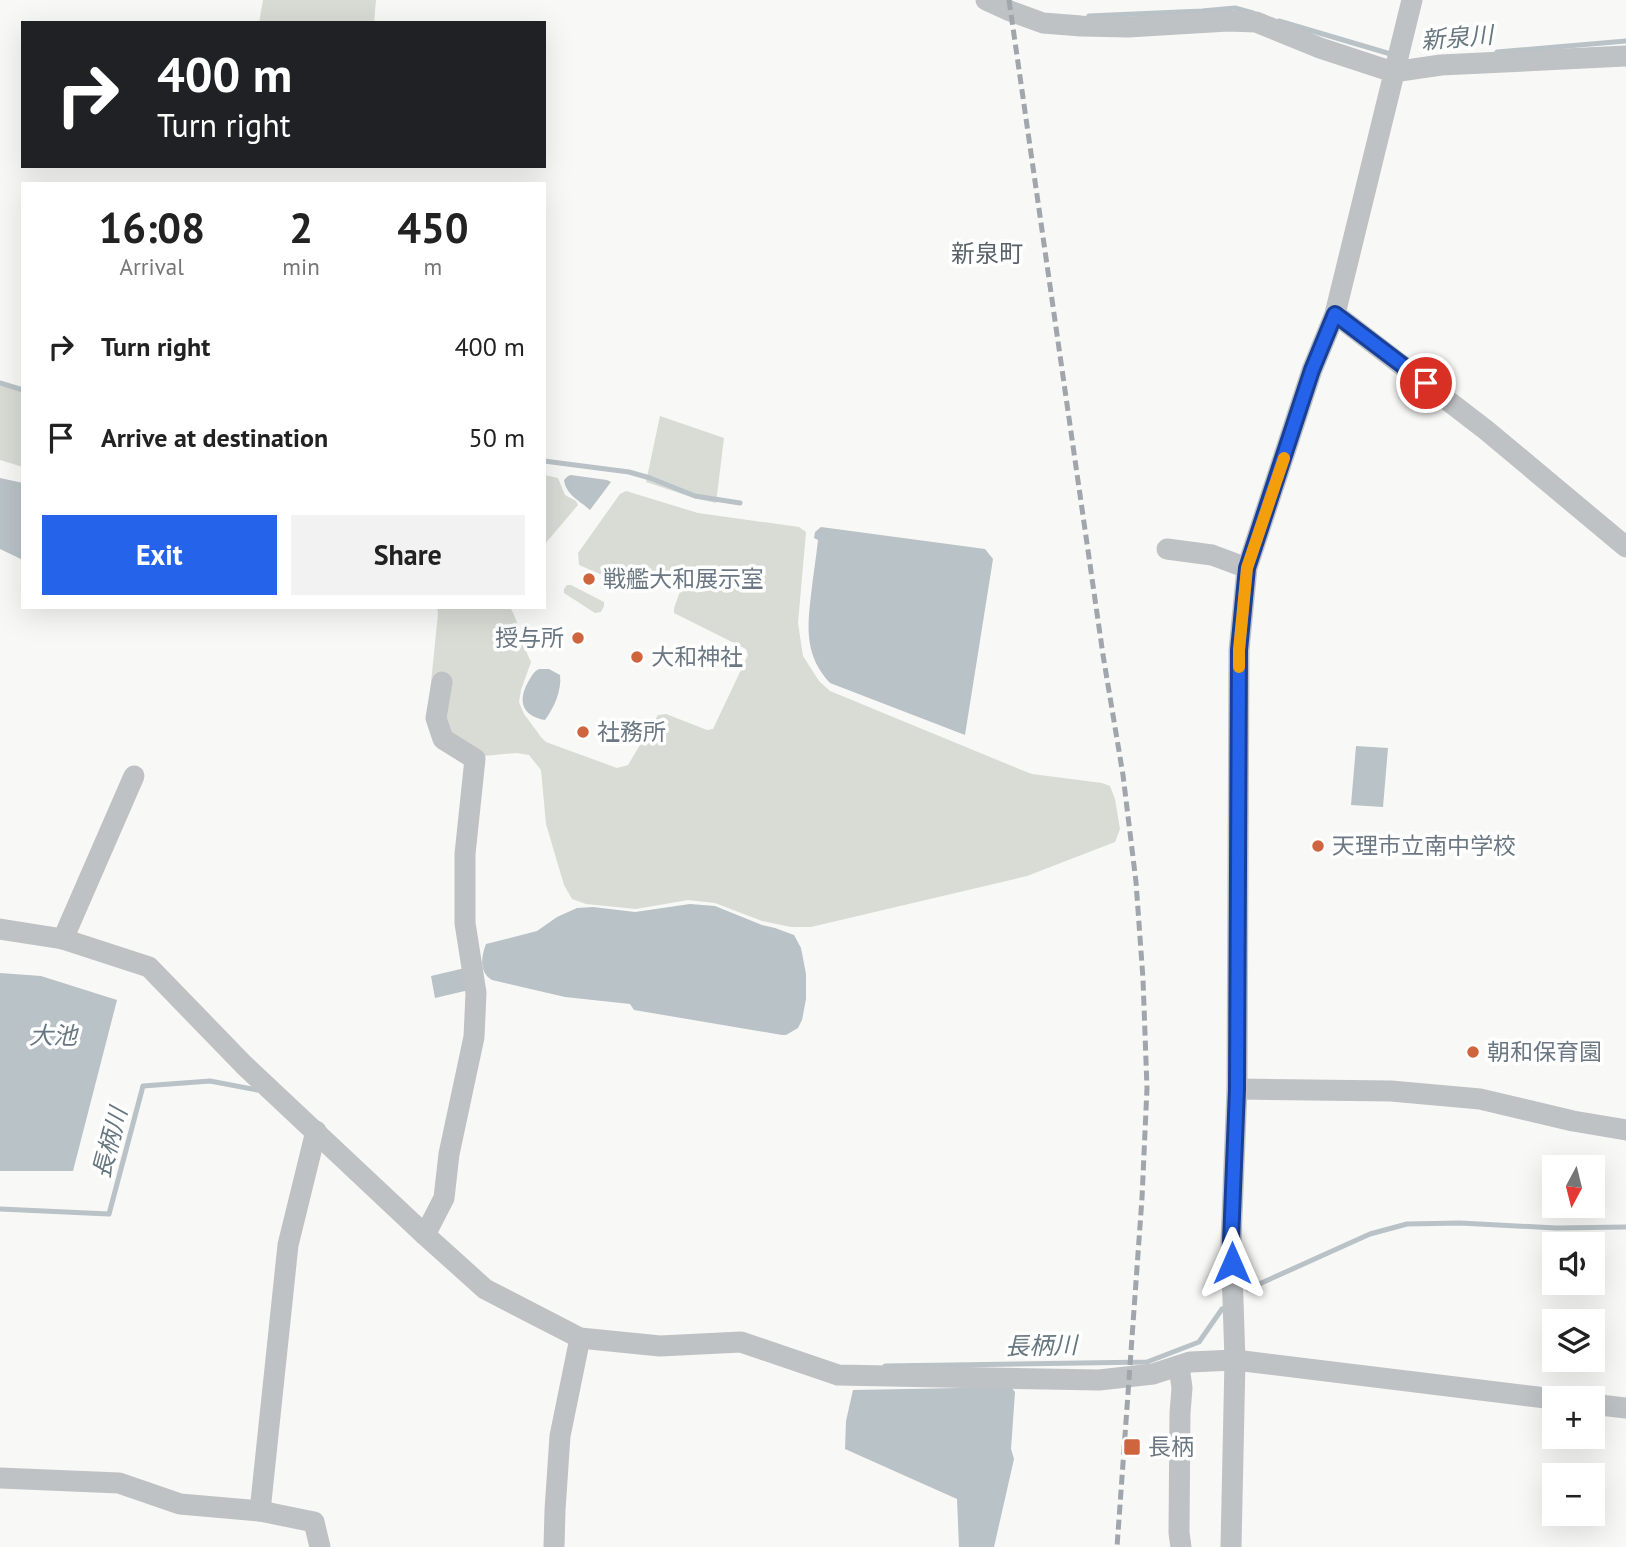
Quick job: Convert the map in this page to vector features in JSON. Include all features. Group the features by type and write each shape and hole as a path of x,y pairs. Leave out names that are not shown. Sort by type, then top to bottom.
{"street":[{"path":"986,0 1043,23 1128,27 1256,22 1320,48 1396,61 1441,65 1626,56"},
{"path":"1231,1547 1235,1360 1231,1241 1237,1089 1239,650 1247,568 1312,370 1335,314 1412,0"},
{"path":"1335,314 1486,430 1626,547"},
{"path":"1167,549 1212,555 1247,568"},
{"path":"425,1235 444,1198 449,1154 474,1037 476,993 465,923 465,854 475,759 443,739 436,718 442,682"},
{"path":"63,939 134,776"},
{"path":"0,929 63,939 149,967 244,1065 485,1289 580,1338 660,1346 741,1342 838,1375 1099,1380 1153,1374 1190,1362 1235,1360 1542,1398"},
{"path":"1237,1089 1391,1091 1480,1098 1573,1121 1626,1130"},
{"path":"260,1511 288,1245 316,1131"},
{"path":"554,1547 560,1436 580,1338"},
{"path":"1179,1366 1182,1388 1181,1547"},
{"path":"1605,1406 1626,1408"},
{"path":"0,1478 119,1483 180,1504 260,1511 314,1522 320,1547"}],"shaded area":[{"path":"263,0 376,0 374,21 259,21"},
{"path":"0,385 21,391 21,466 0,460"},
{"path":"660,416 724,438 716,503 646,482"},
{"path":"546,475 558,478 565,495 578,505 546,543"},
{"path":"626,491 698,513 799,527 806,532 798,623 803,656 819,681 830,691 1032,774 1110,786 1120,829 1115,842 1027,876 811,927 791,927 762,921 715,903 688,900 636,909 586,904 572,899 564,885 546,824 541,770 529,755 516,753 461,758 429,703 437,609 511,609 531,662 519,702 524,714 546,742 617,768 628,765 658,715 666,714 707,730 713,729 748,655 746,649 674,613 682,586 671,578 657,574 623,584 579,565 578,553 620,494"},
{"path":"567,585 604,602 601,612 595,613 564,593"}],"water":[{"path":"571,475 611,482 590,510 567,490 564,480"},
{"path":"0,478 21,483 21,559 0,549"},
{"path":"821,527 985,549 993,559 965,735 830,683 822,673 812,652 809,631 818,540 814,538 815,532"},
{"path":"539,669 549,669 560,675 557,699 545,720 527,711 523,702 528,682"},
{"path":"1356,746 1388,748 1383,807 1351,805"},
{"path":"690,904 715,906 794,935 801,948 806,974 806,999 798,1028 782,1035 634,1010 630,1004 565,997 492,980 483,969 482,959 486,944 537,931 557,917 577,908 635,912"},
{"path":"465,968 469,990 435,998 431,976"},
{"name":"大池","path":"0,973 41,976 117,1000 73,1171 0,1171"},
{"path":"1011,1387 1015,1392 1011,1449 1014,1459 994,1547 959,1547 957,1499 845,1449 846,1421 853,1390"}],"waterway":[{"name":"新泉川","path":"1089,16 1235,8 1253,13"},
{"name":"新泉川","path":"1279,21 1394,55"},
{"name":"新泉川","path":"1497,52 1626,41"},
{"path":"0,383 21,389"},
{"path":"546,461 629,472 695,496 740,503"},
{"name":"長柄川","path":"0,1209 109,1214 143,1086 210,1081 257,1090"},
{"name":"長柄川","path":"1248,1289 1370,1234 1407,1224 1626,1227"},
{"name":"長柄川","path":"885,1366 1147,1362 1199,1342 1222,1309"}],"railway":[{"path":"1009,0 1103,655 1123,775 1136,882 1143,979 1147,1088 1142,1198 1117,1547"}],"slow traffic":[{"path":"1239,667 1247,568 1284,458"}],"place":[{"name":"戦艦大和展示室","path":"589,579"},
{"name":"授与所","path":"578,638"},
{"name":"大和神社","path":"637,657"},
{"name":"社務所","path":"583,732"},
{"name":"天理市立南中学校","path":"1318,846"},
{"name":"朝和保育園","path":"1473,1052"},
{"name":"長柄","path":"1132,1447"}],"district":[{"name":"新泉町","path":"987,254"}],"route":[{"path":"1232,1263 1237,1089 1239,650 1247,568 1312,370 1335,314 1426,383"}]}
